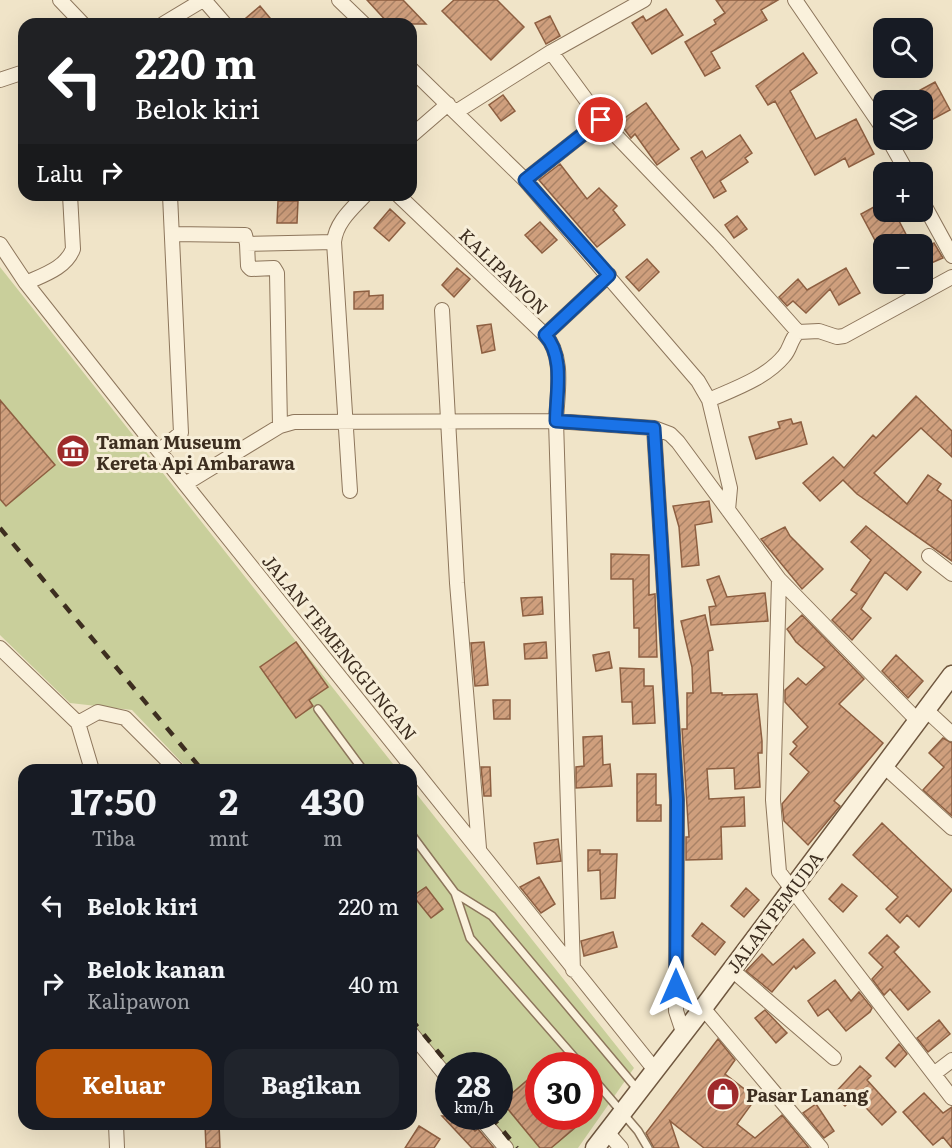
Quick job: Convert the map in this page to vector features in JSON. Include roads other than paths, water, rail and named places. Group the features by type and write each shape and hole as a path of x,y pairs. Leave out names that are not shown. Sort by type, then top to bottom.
{"main road":[{"name":"JALAN PEMUDA","path":"595,1148 683,1032 704,1008 952,675"}],"street":[{"path":"60,0 77,18"},
{"path":"173,18 204,0 220,18"},
{"path":"339,0 358,18"},
{"path":"417,132 452,108 644,0"},
{"path":"795,0 873,114"},
{"path":"551,52 601,120 719,243 798,332"},
{"path":"0,80 18,74"},
{"path":"417,75 525,180 698,381 709,400 730,488 728,510"},
{"path":"525,180 601,120"},
{"path":"26,283 54,270 70,256 73,249 70,201"},
{"path":"159,451 181,433 170,201"},
{"path":"350,491 334,242 336,230 342,220 359,201"},
{"name":"KALIPAWON","path":"404,201 555,347 573,970"},
{"path":"933,221 952,256"},
{"path":"172,234 245,235 248,266 251,269 274,268 277,273 279,426"},
{"path":"247,244 334,242"},
{"name":"JALAN TEMENGGUNGAN","path":"0,244 26,283 411,764"},
{"path":"545,335 609,275"},
{"path":"709,400 739,387 767,370 784,357 790,339 798,332 819,331 837,338 844,336 952,277"},
{"path":"442,310 457,583 479,848"},
{"path":"185,484 279,426 294,422 345,420 556,421 654,428 670,434 678,442 778,579 921,714 952,734"},
{"path":"654,428 677,800 676,1011 683,1032"},
{"path":"929,556 952,574"},
{"path":"778,579 773,800 779,872 952,1098"},
{"path":"0,648 78,723 90,764"},
{"path":"78,723 98,712 125,718 171,764"},
{"path":"883,765 952,828"},
{"name":"JALAN TEMENGGUNGAN","path":"417,771 573,970 655,1070"},
{"path":"732,970 834,1058"},
{"path":"704,1008 821,1148"},
{"path":"417,1040 435,1062"},
{"path":"935,1073 952,1060"},
{"path":"116,1130 117,1148"},
{"path":"491,1130 506,1148"},
{"path":"607,1132 621,1148"}],"lane":[{"path":"318,709 359,764"},
{"path":"417,842 455,893 470,938 570,1052"},
{"path":"455,893 492,916 639,1091"},
{"path":"603,1090 638,1131 648,1148"}],"railway":[{"path":"0,528 197,764"},
{"path":"417,1026 438,1052"},
{"path":"502,1130 517,1148"}],"place":[{"name":"Taman Museum Kereta Api Ambarawa","path":"73,451"},
{"name":"Pasar Lanang","path":"723,1094"}]}
